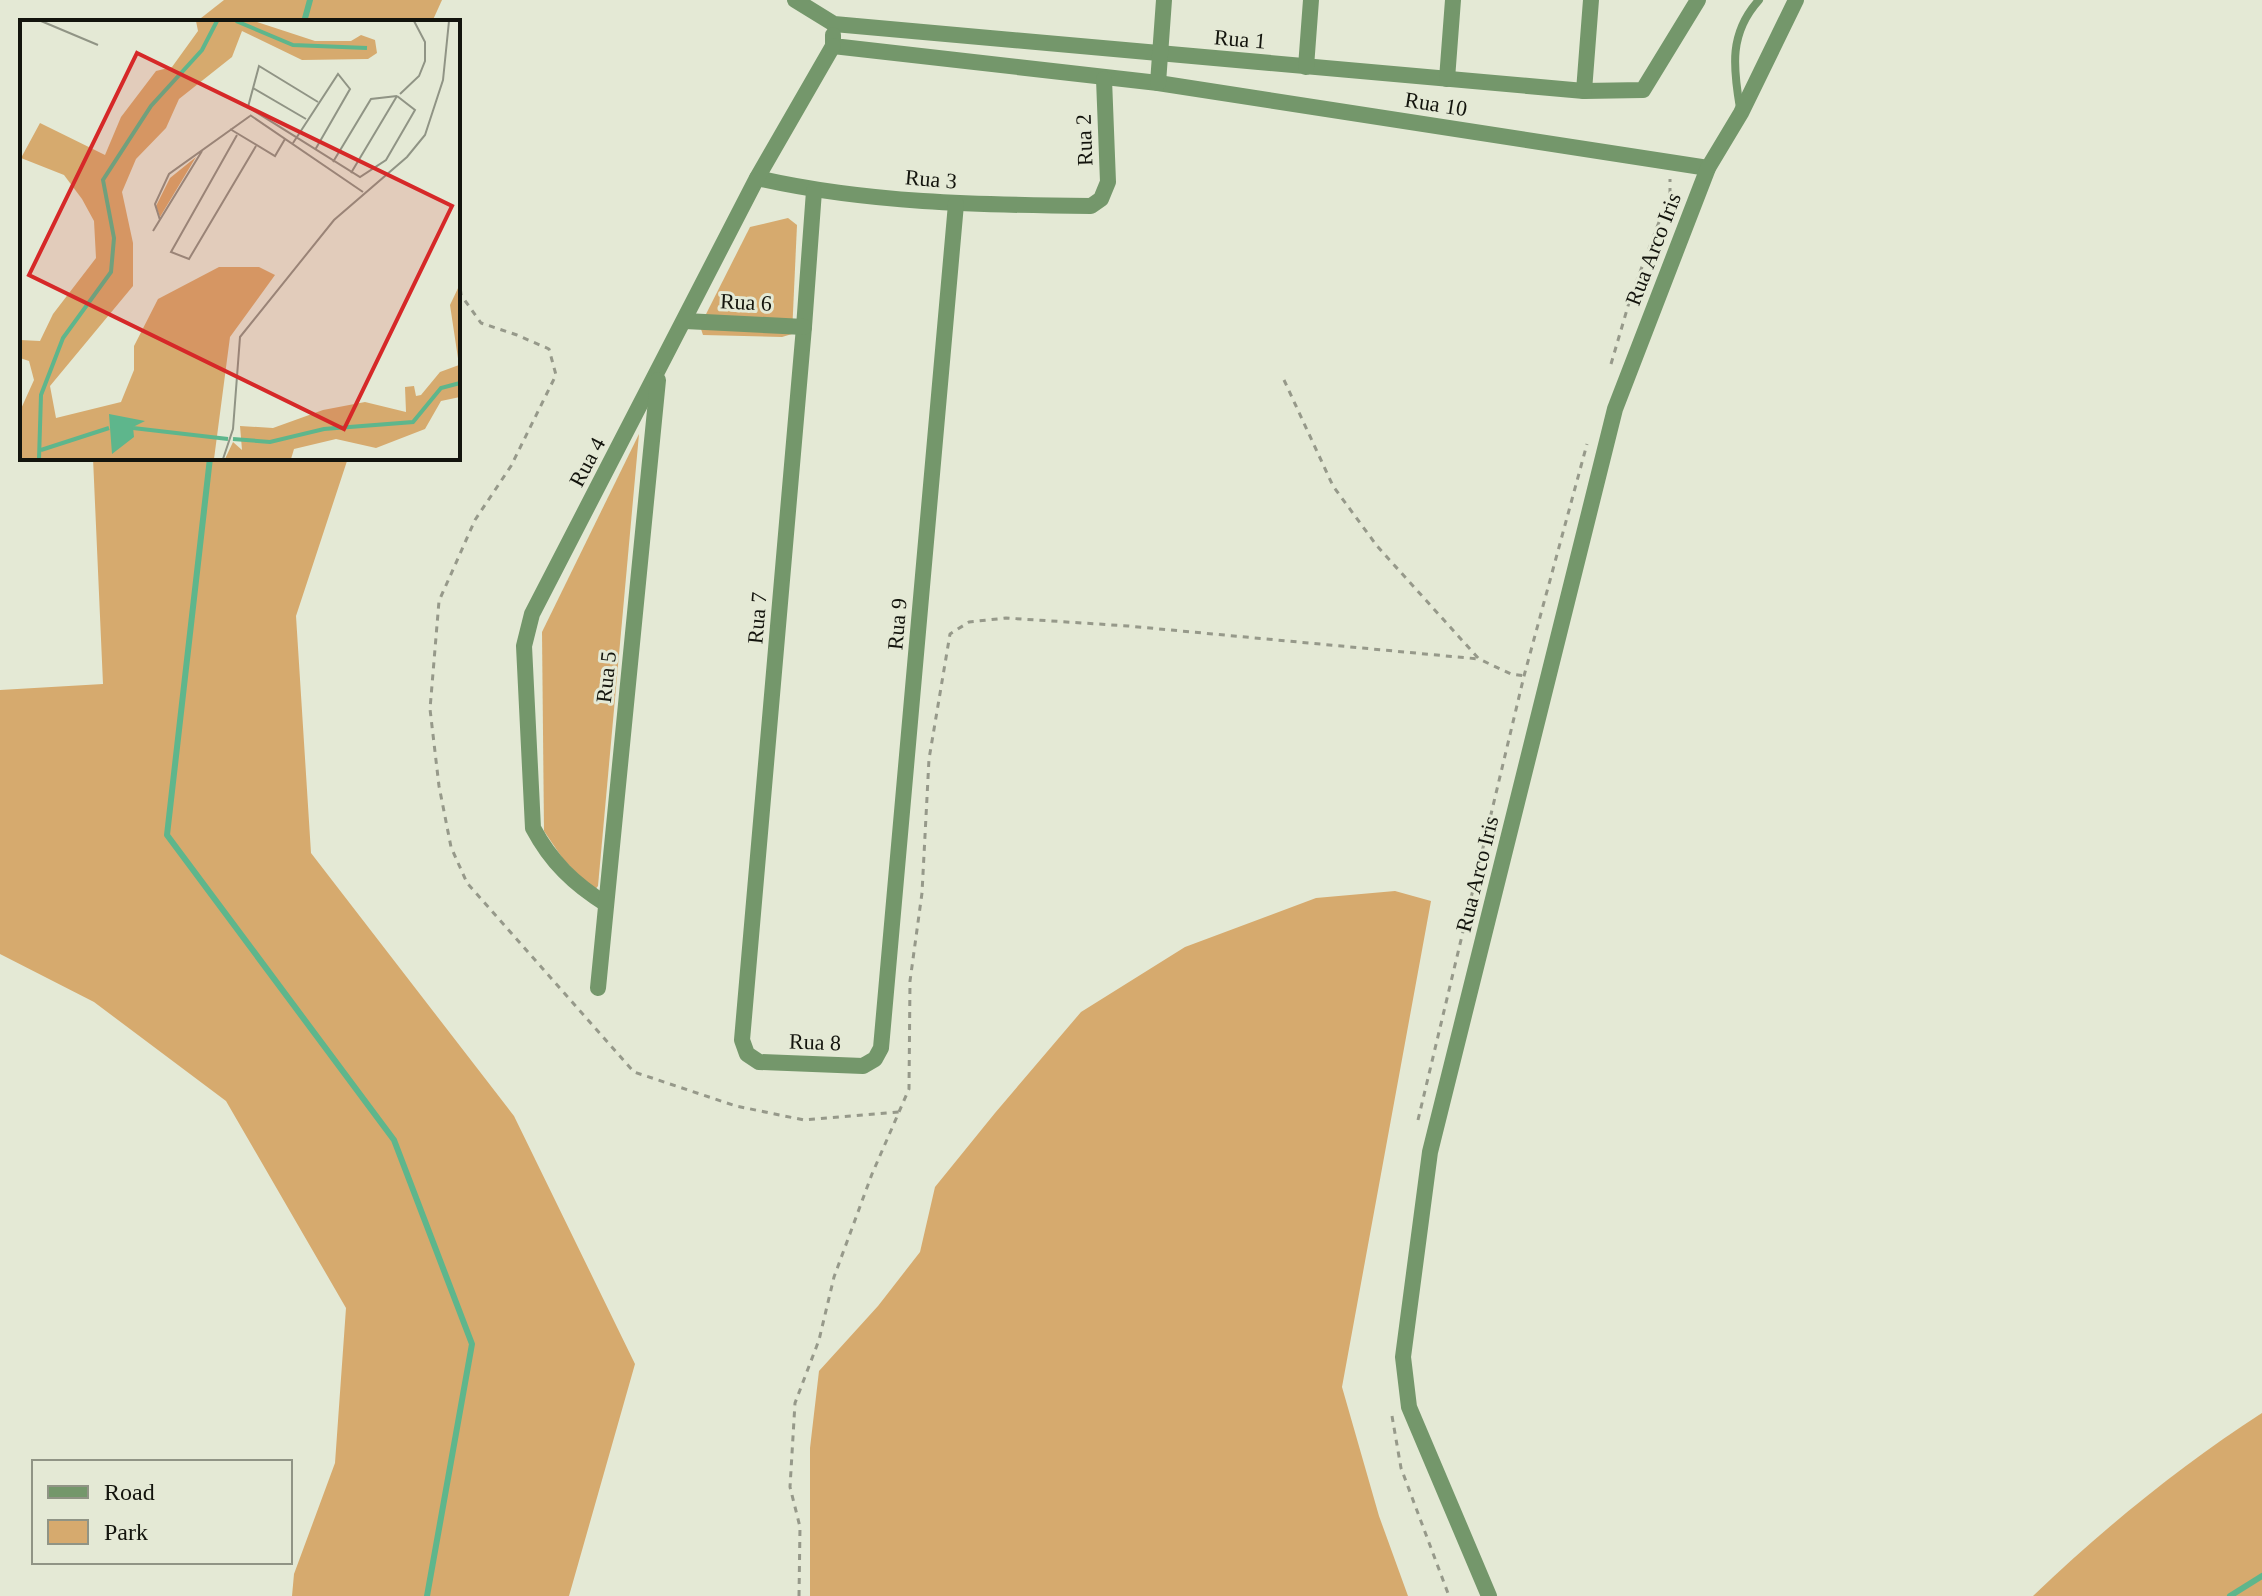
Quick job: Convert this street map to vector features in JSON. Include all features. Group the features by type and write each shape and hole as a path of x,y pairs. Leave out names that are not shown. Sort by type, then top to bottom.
{"street":[{"name":"Rua 1","path":"795,0 834,24 1584,91 1643,90 1698,0"},
{"path":"834,24 833,46 1158,83 1164,0"},
{"path":"1306,67 1311,0"},
{"path":"1447,79 1453,0"},
{"path":"1584,91 1591,0"},
{"name":"Rua Arco Iris","path":"1489,1596 1409,1407 1403,1357 1430,1152 1615,409 1708,168 1741,113 1796,0"},
{"name":"Rua 4","path":"606,904 583,890 563,872 546,852 533,828 524,646 532,614 757,178 833,46"},
{"name":"Rua 2","path":"1101,199 1108,182 1104,79"},
{"name":"Rua 10","path":"1158,83 1708,168"},
{"name":"Rua 3","path":"757,178 814,191 956,204 1091,206 1101,199"},
{"name":"Rua 7","path":"744,1047 742,1040 814,191"},
{"name":"Rua 9","path":"881,1048 956,204"},
{"name":"Rua 6","path":"685,321 804,327"},
{"name":"Rua 5","path":"598,988 659,371"},
{"name":"Rua 8","path":"744,1047 747,1054 759,1062 863,1066 875,1059 881,1048"}],"lane":[{"path":"1741,113 1734,75 1736,44 1746,14 1759,0"}],"path":[{"path":"460,285 461,295 481,323 549,349 556,375 511,466 475,520 439,601 430,709 439,786 451,847 467,883 634,1072 736,1106 804,1120 899,1112"},
{"path":"1284,380 1333,486 1377,546 1479,659"},
{"path":"799,1596 800,1527 790,1487 795,1403 819,1340 834,1277 872,1174 909,1089 910,981 922,893 929,759 950,634 969,622 1006,618 1128,626 1479,659 1511,674 1547,684"}],"green space":[{"path":"224,0 442,0 433,20 199,20"},
{"path":"788,218 797,225 792,334 782,337 703,335 700,326 750,227"},
{"path":"639,434 598,886 594,891 563,859 544,831 542,632"},
{"path":"93,460 347,460 296,616 311,853 514,1116 635,1364 569,1596 292,1596 294,1574 335,1463 346,1308 226,1101 94,1002 0,954 0,690 103,684"},
{"path":"1395,891 1431,901 1342,1387 1379,1516 1408,1596 810,1596 810,1448 819,1371 878,1306 920,1252 935,1187 995,1113 1081,1012 1185,947 1316,898"},
{"path":"2262,1413 2262,1596 2033,1596 2143,1499"}],"waterway":[{"path":"305,20 310,0"},
{"path":"210,460 167,835 394,1140 472,1344 427,1596"},
{"path":"2230,1596 2262,1576"}]}
